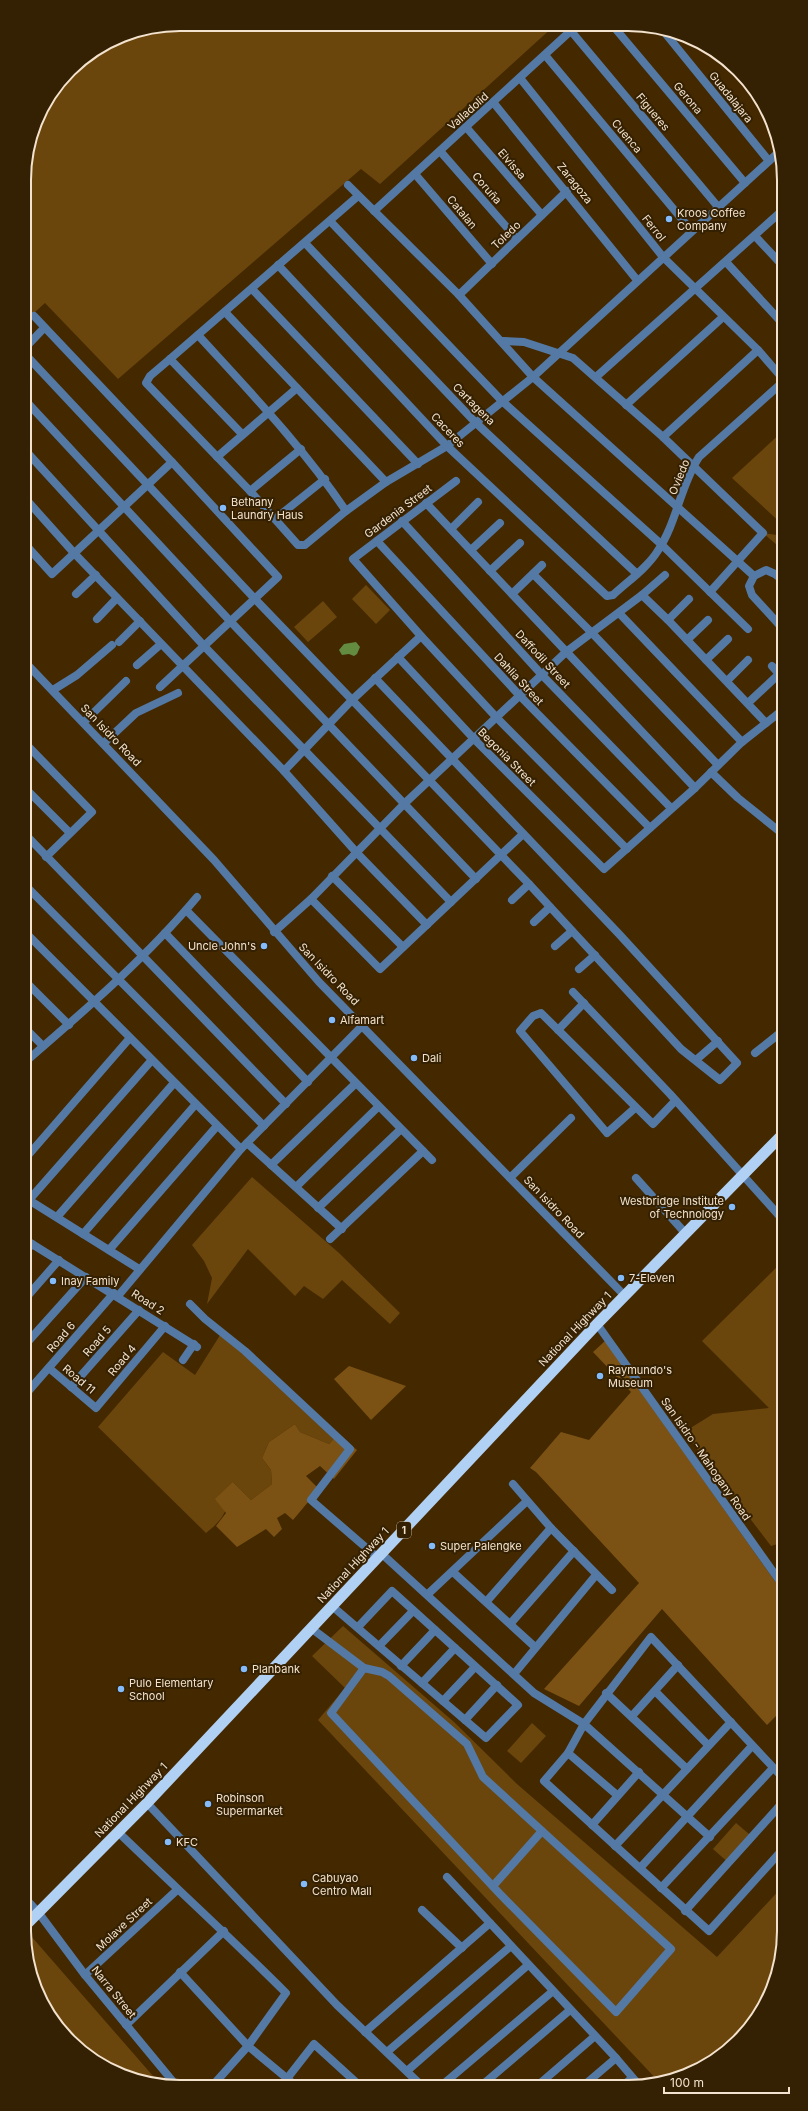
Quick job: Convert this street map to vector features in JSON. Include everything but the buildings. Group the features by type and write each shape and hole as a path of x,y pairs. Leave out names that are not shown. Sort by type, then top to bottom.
{"highway":[{"name":"National Highway 1","path":"31,1920 147,1803 597,1324 777,1140"}],"street":[{"name":"Valladolid","path":"374,211 572,31"},
{"name":"Figueres","path":"576,31 718,208"},
{"name":"Gerona","path":"617,31 745,183"},
{"name":"Guadalajara","path":"668,37 769,161"},
{"name":"Cuenca","path":"545,55 692,230"},
{"name":"Ferrol","path":"520,78 663,256 758,350 777,373"},
{"name":"Zaragoza","path":"493,102 567,191 637,280"},
{"name":"Elvissa","path":"466,127 542,215"},
{"name":"Coruña","path":"440,151 517,239"},
{"path":"358,196 150,376 146,383 250,491 298,546 304,544 386,482 447,446 533,377 663,256 775,156"},
{"name":"Catalan","path":"415,174 492,264"},
{"path":"348,185 459,295 503,341 533,377 754,576"},
{"name":"Toledo","path":"459,295 567,191"},
{"path":"596,377 777,215"},
{"path":"330,221 502,401 662,545 748,629"},
{"path":"754,236 777,260"},
{"name":"Cartagena","path":"305,243 475,422 637,574"},
{"path":"726,262 777,317"},
{"name":"Caceres","path":"278,266 447,446 607,596 613,595"},
{"path":"252,289 418,464"},
{"path":"224,312 386,482"},
{"path":"34,316 278,577 160,687"},
{"path":"626,405 723,317"},
{"path":"31,342 44,328"},
{"path":"198,335 301,449 325,479 346,511"},
{"path":"503,341 524,342 561,352 573,358 663,437 763,532 710,592"},
{"path":"663,437 758,350"},
{"path":"170,359 242,434"},
{"path":"31,360 255,599 500,856 529,884 681,1049 720,1080 738,1063 454,759 375,678"},
{"name":"Oviedo","path":"613,595 637,574 656,554 662,545 679,507 693,467 699,457 777,387"},
{"path":"217,457 297,388"},
{"path":"31,407 230,621 329,723 476,879"},
{"path":"250,491 301,449"},
{"path":"31,456 205,646 451,902"},
{"path":"31,551 52,574 172,462"},
{"path":"275,519 325,479"},
{"name":"Gardenia Street","path":"421,636 353,559 456,481"},
{"path":"451,529 478,502"},
{"path":"426,503 695,788"},
{"path":"31,505 74,553 284,771 356,853 427,924"},
{"name":"Daffodil Street","path":"402,521 542,675 671,808"},
{"path":"471,550 500,523"},
{"name":"Dahlia Street","path":"377,541 520,696 650,828"},
{"path":"490,571 520,544"},
{"path":"512,594 542,565"},
{"path":"777,576 766,570 754,576 749,586 752,595 777,622"},
{"path":"532,574 592,633 718,765"},
{"path":"76,594 96,575"},
{"path":"274,932 311,899 332,876 382,829 404,804 475,740 566,652 620,613 665,575"},
{"path":"642,595 668,620 766,723"},
{"path":"97,618 117,598"},
{"path":"668,620 689,599"},
{"path":"620,613 742,742"},
{"path":"687,640 708,620"},
{"path":"53,690 77,675 140,621"},
{"path":"284,771 352,700 421,636 497,718 627,849 695,788 742,742 777,714"},
{"path":"706,660 728,639"},
{"path":"137,665 161,644"},
{"name":"Begonia Street","path":"398,657 475,740 604,869 627,849"},
{"path":"727,681 748,660"},
{"path":"772,666 777,672"},
{"name":"San Isidro Road","path":"31,668 214,860 274,932 319,982 363,1025 625,1296"},
{"path":"748,703 777,676"},
{"path":"84,722 126,682"},
{"path":"104,743 136,713 178,693"},
{"path":"31,749 92,812 46,857"},
{"path":"711,772 738,798 777,829"},
{"path":"31,794 70,833"},
{"path":"311,899 380,969 523,834"},
{"path":"31,841 286,1104"},
{"path":"332,876 403,947"},
{"path":"512,900 529,884"},
{"path":"31,891 264,1126"},
{"path":"31,1057 94,1002 165,933 197,897"},
{"path":"534,922 550,907"},
{"path":"186,910 400,1130 432,1160"},
{"path":"555,946 572,931"},
{"path":"165,933 308,1082"},
{"path":"31,938 151,1061 241,1150"},
{"path":"579,969 595,955"},
{"path":"31,987 69,1025"},
{"path":"573,992 743,1174 777,1213"},
{"path":"558,1030 584,1003"},
{"path":"635,1108 607,1133 520,1031 533,1016 541,1013 635,1108 653,1124 675,1101"},
{"name":"Road 6","path":"31,1388 116,1294 128,1283 247,1143 363,1025"},
{"path":"31,1034 44,1046"},
{"path":"754,1053 777,1035"},
{"path":"31,1152 129,1038"},
{"path":"696,1060 718,1041"},
{"path":"31,1195 151,1061"},
{"path":"57,1217 174,1083"},
{"path":"271,1165 355,1084"},
{"path":"83,1234 196,1105"},
{"path":"296,1187 378,1107"},
{"path":"510,1178 571,1118"},
{"path":"109,1250 218,1126"},
{"path":"318,1208 400,1130"},
{"path":"247,1143 342,1229"},
{"path":"330,1239 423,1151"},
{"path":"636,1178 686,1234"},
{"path":"31,1201 139,1269"},
{"name":"Road 2","path":"32,1244 116,1294 196,1346 183,1360"},
{"path":"31,1292 59,1260"},
{"path":"31,1338 86,1277"},
{"path":"190,1304 205,1319 245,1351 350,1449 311,1500 428,1594 534,1693 584,1724 710,1836"},
{"name":"Road 5","path":"71,1388 139,1310"},
{"name":"San Isidro - Mahogany Road","path":"597,1324 777,1577"},
{"name":"Road 4","path":"96,1408 165,1326"},
{"name":"Road 11","path":"49,1368 96,1408"},
{"path":"513,1484 551,1528 596,1576 612,1590"},
{"path":"428,1594 527,1501"},
{"path":"487,1601 551,1528"},
{"path":"511,1623 574,1551"},
{"path":"453,1572 487,1601 535,1647"},
{"path":"514,1674 535,1647 596,1576"},
{"path":"332,1606 486,1738 518,1705 498,1685 475,1667 413,1611 392,1590 358,1627"},
{"path":"380,1646 413,1611"},
{"path":"311,1628 364,1668 382,1672 389,1676 467,1744 483,1777 671,1949 616,2012 493,1886 331,1713 364,1668"},
{"path":"401,1666 435,1630"},
{"path":"777,1771 651,1637 606,1693 584,1724 568,1753 544,1781 685,1911 709,1931 777,1856"},
{"path":"422,1683 455,1648"},
{"path":"632,1716 656,1692 678,1665"},
{"path":"443,1701 475,1667"},
{"path":"466,1720 498,1685"},
{"path":"656,1692 708,1745"},
{"path":"606,1693 687,1769"},
{"path":"615,1846 731,1722"},
{"path":"640,1868 752,1746"},
{"path":"568,1753 617,1796"},
{"path":"661,1888 774,1768"},
{"path":"592,1824 639,1772"},
{"path":"147,1803 338,2005 416,2080"},
{"path":"685,1911 777,1809"},
{"path":"493,1886 542,1831"},
{"path":"118,1832 177,1890 224,1932 286,1994 248,2046 218,2080"},
{"path":"447,1877 616,2058 632,2078"},
{"name":"Molave Street","path":"85,1975 177,1890"},
{"name":"Narra Street","path":"31,1904 85,1975 172,2080"},
{"path":"422,1910 462,1948"},
{"path":"365,2032 490,1924"},
{"path":"126,2024 224,1932"},
{"path":"387,2052 512,1946"},
{"path":"407,2071 528,1965"},
{"path":"180,1972 248,2046 290,2080"},
{"path":"448,2080 553,1991"},
{"path":"488,2080 570,2010"},
{"path":"544,2080 595,2036"},
{"path":"285,2080 314,2044 354,2080"},
{"path":"590,2080 616,2058"}],"shaded area":[{"path":"170,31 548,31 380,184 361,169 118,379 45,303 31,316 31,170 36,142 46,114 62,89 89,62 114,46 142,36"},
{"path":"777,436 777,520 732,478"},
{"path":"763,533 777,535 777,545"},
{"path":"366,585 390,610 376,624 352,599"},
{"path":"323,601 337,617 308,642 294,627"},
{"path":"356,642 360,647 357,654 354,656 349,654 342,655 339,650 344,644"},
{"path":"252,1177 339,1253 400,1313 390,1324 342,1280 323,1299 304,1286 295,1296 248,1249 207,1304 212,1278 204,1261 192,1245"},
{"path":"777,1267 777,1544 771,1546 684,1432 713,1414 769,1408 702,1341"},
{"path":"222,1332 338,1434 329,1444 300,1432 295,1424 269,1442 262,1458 271,1470 272,1484 251,1500 233,1482 228,1505 223,1516 206,1533 98,1427 163,1352 195,1375"},
{"path":"605,1341 777,1584 777,1715 767,1725 662,1609 579,1706 544,1689 639,1583 536,1472 530,1468 561,1432 589,1440 631,1392 593,1352"},
{"path":"349,1366 406,1386 371,1420 334,1379"},
{"path":"295,1424 300,1432 329,1444 338,1434 357,1450 334,1479 320,1466 306,1476 319,1489 293,1520 285,1513 277,1518 282,1529 274,1537 266,1529 237,1547 216,1526 226,1513 215,1499 233,1482 251,1500 272,1484 271,1470 262,1458 269,1442"},
{"path":"343,1626 454,1722 517,1784 717,1957 777,1893 777,1941 772,1969 762,1997 752,2014 740,2029 719,2049 694,2065 676,2072 655,2077 318,1720 345,1688 312,1656"},
{"path":"532,1723 546,1736 521,1763 507,1751"},
{"path":"736,1823 755,1839 731,1865 713,1849"},
{"path":"31,1936 155,2078 132,2072 114,2065 89,2049 68,2029 56,2014 42,1988 34,1960"}],"place":[{"name":"Kroos Coffee Company","path":"669,219"},
{"name":"Bethany Laundry Haus","path":"223,508"},
{"name":"Uncle John's","path":"264,946"},
{"name":"Alfamart","path":"332,1020"},
{"name":"Dali","path":"414,1058"},
{"name":"Westbridge Institute of Technology","path":"732,1207"},
{"name":"7-Eleven","path":"621,1278"},
{"name":"Inay Family","path":"53,1281"},
{"name":"Raymundo's Museum","path":"600,1376"},
{"name":"Super Palengke","path":"432,1546"},
{"name":"Planbank","path":"244,1669"},
{"name":"Pulo Elementary School","path":"121,1689"},
{"name":"Robinson Supermarket","path":"208,1804"},
{"name":"KFC","path":"168,1842"},
{"name":"Cabuyao Centro Mall","path":"304,1884"}]}
